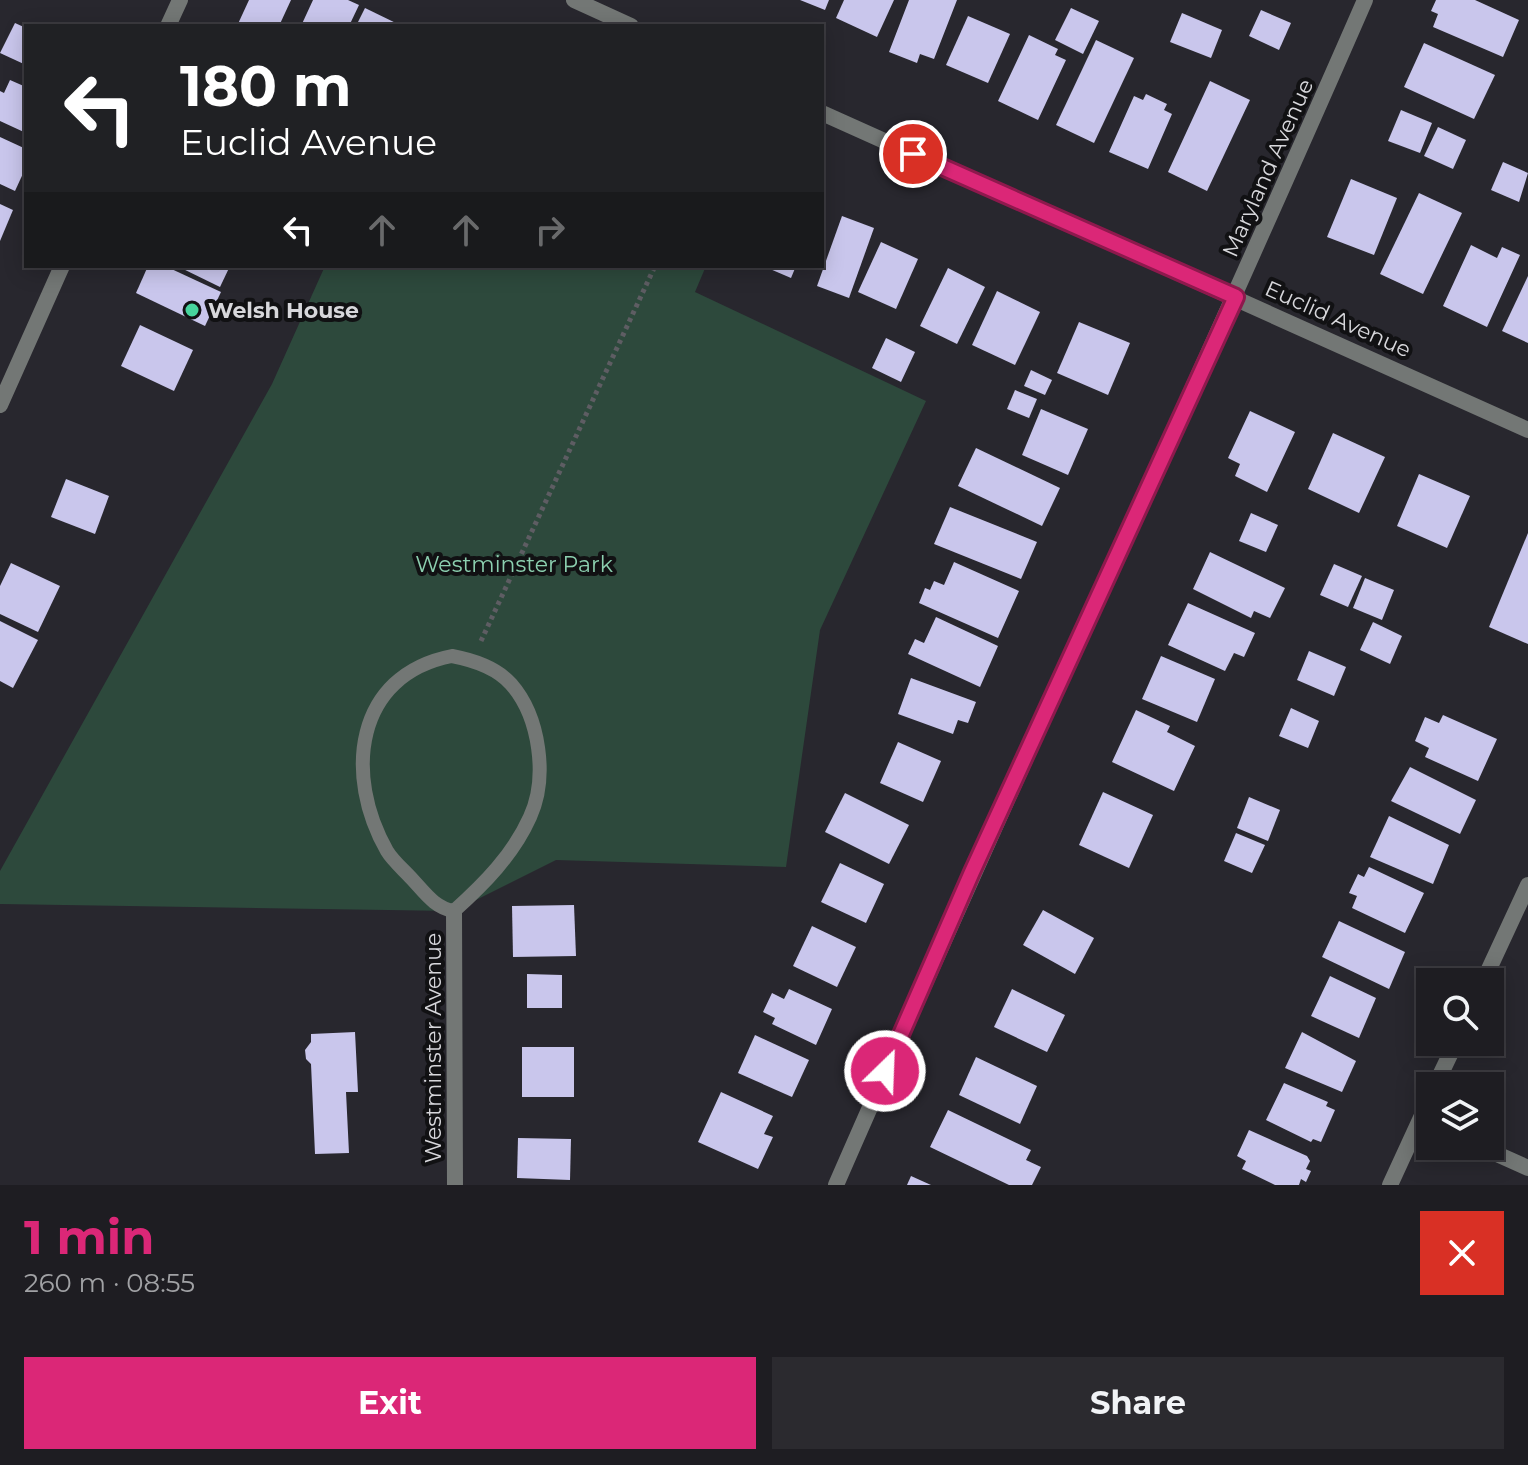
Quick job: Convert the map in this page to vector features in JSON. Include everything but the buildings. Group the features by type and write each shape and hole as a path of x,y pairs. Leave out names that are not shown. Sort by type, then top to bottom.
{"street":[{"path":"169,24 180,0"},
{"path":"574,0 627,24"},
{"name":"Maryland Avenue","path":"836,1185 972,872 1236,297 1365,0"},
{"name":"Euclid Avenue","path":"824,114 1528,430"},
{"path":"0,405 61,268"},
{"path":"1489,968 1528,885"},
{"name":"Westminster Avenue","path":"454,911 455,1185"},
{"path":"1390,1185 1416,1137"},
{"path":"1504,1157 1528,1168"}],"lane":[{"name":"Westminster Avenue","path":"452,656 484,664 511,684 529,715 539,748 539,779 531,816 495,874 454,911 441,909 389,854 372,818 364,778 363,749 375,705 402,674 433,660 452,656"}],"path":[{"path":"488,625 654,268"}],"green space":[{"name":"Westminster Park","path":"324,268 705,268 695,292 926,401 820,630 786,867 556,860 454,911 0,904 0,871 272,384"}],"place":[{"name":"Welsh House","path":"192,310"}],"route":[{"path":"885,1071 972,872 1236,297 913,154"}]}
